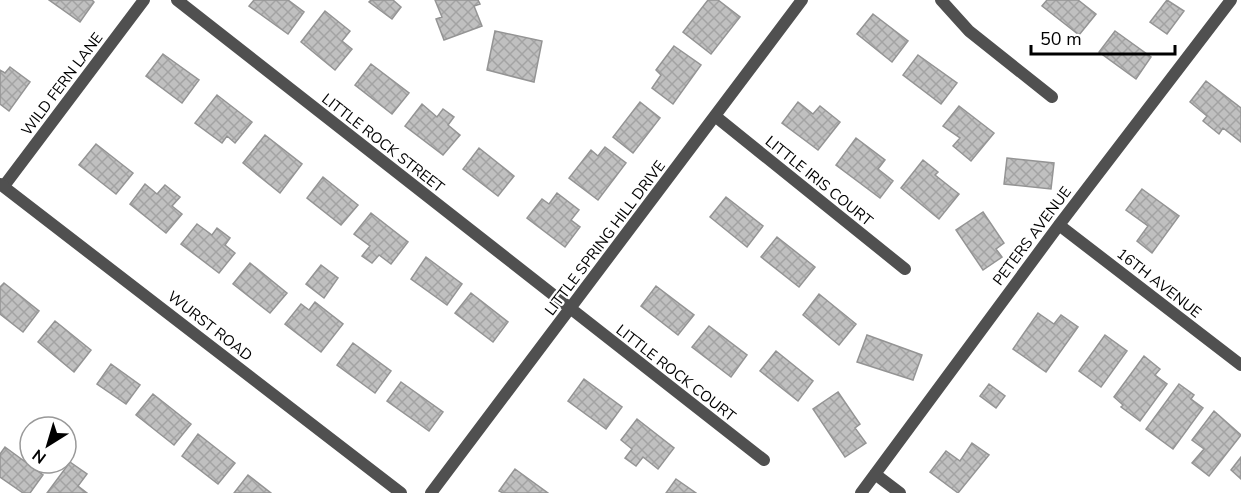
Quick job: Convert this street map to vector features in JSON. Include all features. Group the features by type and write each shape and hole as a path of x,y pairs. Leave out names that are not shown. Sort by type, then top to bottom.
{"street":[{"name":"WILD FERN LANE","path":"2,185 144,0"},
{"name":"LITTLE ROCK STREET","path":"177,0 570,310"},
{"name":"LITTLE SPRING HILL DRIVE","path":"431,493 802,0"},
{"path":"941,0 969,32 1052,97"},
{"name":"PETERS AVENUE","path":"861,493 1059,225 1231,0"},
{"name":"LITTLE IRIS COURT","path":"715,116 905,268"},
{"name":"WURST ROAD","path":"2,185 401,493"},
{"name":"16TH AVENUE","path":"1059,225 1241,365"},
{"name":"LITTLE ROCK COURT","path":"570,310 764,460"},
{"path":"875,474 900,493"}],"building":[{"path":"49,0 92,0 94,2 80,22"},
{"path":"254,0 288,0 304,12 288,34 249,6"},
{"path":"371,0 393,0 401,7 392,19 369,2"},
{"path":"435,0 478,0 480,4 474,6 482,26 444,40 436,19 442,17"},
{"path":"708,0 718,0 740,17 711,54 683,32"},
{"path":"1047,0 1078,0 1096,14 1079,35 1042,6"},
{"path":"1167,0 1184,11 1167,34 1150,22"},
{"path":"325,11 350,31 342,41 352,49 335,70 301,42"},
{"path":"873,14 908,41 892,62 857,34"},
{"path":"495,31 542,41 534,82 487,70"},
{"path":"1115,31 1151,57 1136,79 1099,52"},
{"path":"674,46 701,65 673,104 652,88 661,75 656,70"},
{"path":"163,54 199,80 182,103 146,76"},
{"path":"918,55 957,83 941,104 903,75"},
{"path":"371,64 409,93 392,114 355,85"},
{"path":"10,67 30,82 9,111 0,104 0,70 5,73"},
{"path":"1206,81 1241,108 1241,142 1223,128 1219,134 1203,121 1207,116 1190,102"},
{"path":"217,95 252,122 235,143 227,136 222,143 195,123"},
{"path":"640,102 660,118 633,153 613,137"},
{"path":"798,102 813,114 820,106 840,122 818,150 782,123"},
{"path":"422,104 437,117 443,109 454,117 448,125 460,135 443,155 405,126"},
{"path":"959,106 994,133 971,161 953,146 960,138 943,126"},
{"path":"265,135 302,164 280,193 243,163"},
{"path":"856,138 885,160 878,169 893,181 880,198 836,165"},
{"path":"96,144 133,173 116,194 79,165"},
{"path":"605,147 626,163 598,200 569,178 591,150 598,156"},
{"path":"479,148 514,176 498,196 463,169"},
{"path":"1007,158 1054,163 1051,189 1004,184"},
{"path":"923,160 938,172 935,175 959,194 939,219 901,188"},
{"path":"323,177 358,205 341,225 307,198"},
{"path":"145,184 157,194 165,185 180,197 172,206 182,214 166,233 130,204"},
{"path":"1142,189 1179,216 1152,253 1137,241 1148,226 1126,210"},
{"path":"557,193 579,210 571,220 580,227 565,247 527,218 542,199 549,204"},
{"path":"726,197 763,226 747,247 710,217"},
{"path":"983,212 1004,243 996,249 1002,257 983,270 956,230"},
{"path":"371,213 408,242 391,264 379,255 372,263 362,256 370,246 354,234"},
{"path":"197,224 212,235 217,228 230,238 225,245 235,253 219,273 181,244"},
{"path":"777,237 815,267 799,287 761,257"},
{"path":"426,257 462,284 447,305 411,279"},
{"path":"250,263 287,293 270,313 233,284"},
{"path":"321,265 338,278 324,298 306,284"},
{"path":"4,283 39,311 23,332 0,314 0,287"},
{"path":"656,286 694,315 678,335 641,306"},
{"path":"471,293 508,322 493,342 455,313"},
{"path":"819,294 856,324 839,345 803,315"},
{"path":"315,302 343,324 321,352 285,324 301,304 309,310"},
{"path":"1038,313 1054,324 1061,315 1078,327 1046,372 1013,349"},
{"path":"55,321 91,350 74,372 38,342"},
{"path":"709,326 747,355 731,377 692,347"},
{"path":"867,335 922,355 913,380 857,362"},
{"path":"1105,335 1127,351 1101,387 1079,371"},
{"path":"353,343 391,371 375,393 337,365"},
{"path":"776,351 813,381 798,401 760,371"},
{"path":"1144,356 1160,369 1155,375 1167,384 1140,421 1121,407 1123,405 1114,397"},
{"path":"111,364 140,385 126,404 97,384"},
{"path":"584,379 622,407 606,429 568,401"},
{"path":"401,382 443,412 429,431 387,401"},
{"path":"989,384 1005,396 996,408 980,396"},
{"path":"1179,384 1194,395 1191,399 1203,408 1173,449 1146,429"},
{"path":"838,392 860,424 855,428 866,443 845,457 813,409"},
{"path":"153,394 191,424 174,445 136,415"},
{"path":"1214,411 1241,435 1209,476 1192,463 1204,449 1192,440"},
{"path":"637,419 674,448 658,469 643,457 636,466 625,458 632,449 621,440"},
{"path":"198,434 235,463 218,484 182,456"},
{"path":"972,443 989,455 958,493 930,472 946,451 960,461"},
{"path":"5,447 18,457 18,475 43,475 30,493 23,493 0,477 0,454"},
{"path":"1241,457 1241,479 1231,470"},
{"path":"78,468 87,474 78,486 87,493 47,493 60,475 78,475"},
{"path":"515,469 548,493 503,493 499,491"},
{"path":"248,475 271,493 234,493"},
{"path":"676,479 696,493 666,493"}]}
